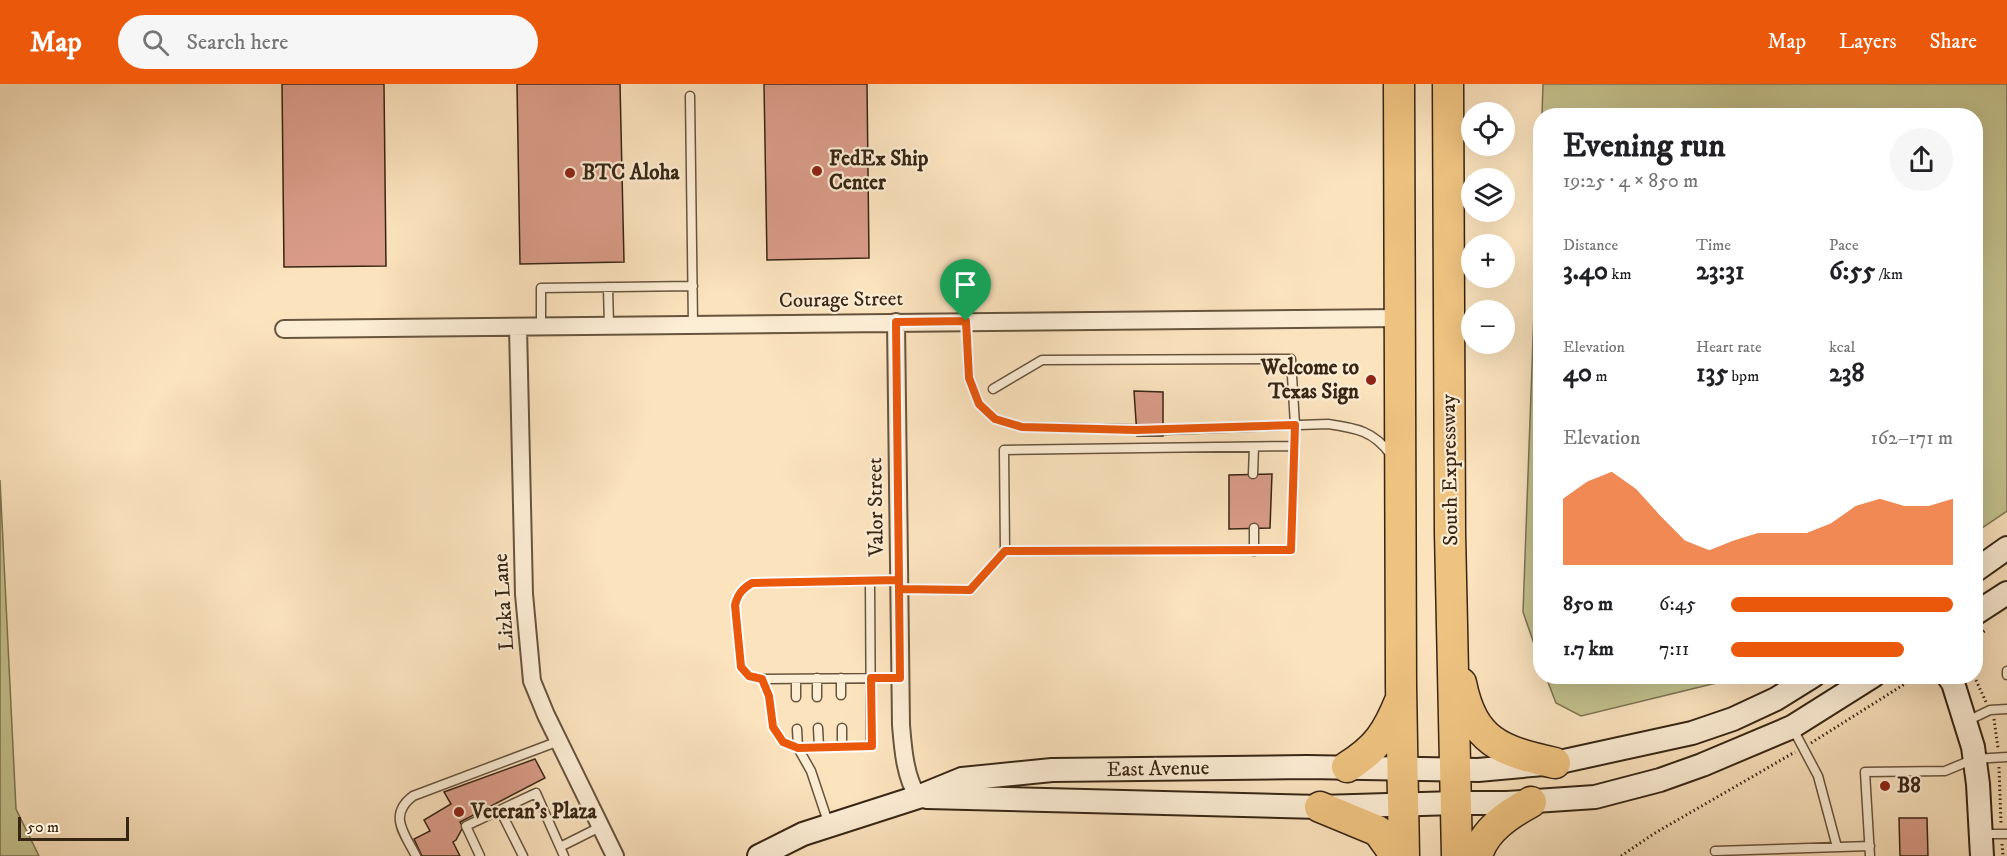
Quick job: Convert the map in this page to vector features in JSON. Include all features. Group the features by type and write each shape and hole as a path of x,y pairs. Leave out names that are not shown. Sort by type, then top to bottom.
{"highway":[{"path":"1391,84 1399,117"},
{"path":"1399,84 1404,856"},
{"name":"South Expressway","path":"1448,84 1452,636 1457,856"},
{"path":"1452,636 1463,691 1470,711 1484,735 1498,746 1508,750 1555,763"},
{"path":"1347,767 1370,752 1392,721 1402,698"},
{"path":"1478,856 1491,831 1509,814 1531,802"},
{"path":"1320,807 1378,831 1396,856"}],"street":[{"name":"Courage Street","path":"284,329 1400,318"},
{"name":"Valor Street","path":"896,322 900,678 903,748 914,791 918,797"},
{"name":"Lizka Lane","path":"518,327 524,594 532,681 615,856"},
{"path":"1983,565 2007,548"},
{"path":"1983,610 2005,599"},
{"name":"East Avenue","path":"759,856 803,834 918,797 962,779 1030,772 1347,767 1455,770 1555,763 1692,733 1733,719 1776,699 1800,684"},
{"name":"East Avenue","path":"918,797 1320,807 1456,803 1507,804 1595,797 1660,780 1702,765 1792,726 1860,684"},
{"path":"1953,684 1974,759 1978,784 1981,845"}],"lane":[{"path":"690,96 693,325"},
{"path":"541,327 541,288 693,286"},
{"path":"608,287 609,326"},
{"path":"966,321 969,378 979,404 995,419 1022,427 1136,430 1328,424 1353,428 1375,436 1400,468"},
{"path":"993,389 1042,360 1291,359 1295,425 1291,550 1005,551"},
{"path":"900,678 762,679 749,676 741,667 735,605 738,596 752,583 870,581 970,590 1005,551 1004,450 1294,446"},
{"path":"1253,474 1254,447"},
{"path":"1254,528 1254,551"},
{"path":"762,679 769,696 773,727 783,742 798,748 872,746 870,581"},
{"path":"817,678 817,696"},
{"path":"841,678 841,695"},
{"path":"796,679 796,696"},
{"path":"1965,722 1990,710 2007,709"},
{"path":"1792,726 1818,776 1837,847"},
{"path":"818,728 819,747"},
{"path":"842,728 842,747"},
{"path":"797,729 798,748 811,771 829,826"},
{"path":"416,856 402,827 399,814 404,803 413,796 559,741"},
{"path":"1870,856 1865,772 1945,771 1974,759 2007,758"},
{"path":"480,856 466,826 536,793 564,856"},
{"path":"500,810 523,856"},
{"path":"560,847 600,827"},
{"path":"1981,845 2007,834"},
{"path":"1715,851 1870,846"}],"path":[{"path":"1622,856 1655,833 1803,748 1905,684"}],"shaded area":[{"path":"1543,84 2007,84 2007,511 1983,527 1983,108 1542,108"},
{"path":"1533,339 1533,641 1523,612"},
{"path":"0,480 16,809 39,856 0,856"},
{"path":"1549,684 1712,684 1581,716 1556,703"}],"building":[{"path":"282,84 384,84 386,266 284,267"},
{"name":"BTC Aloha","path":"517,84 620,84 624,262 520,264"},
{"name":"FedEx Ship Center","path":"764,84 867,84 869,258 767,260"},
{"path":"1134,391 1163,392 1163,436 1137,436"},
{"path":"1272,474 1270,528 1229,529 1229,475"},
{"name":"Veteran's Plaza","path":"535,759 545,778 460,822 463,827 453,842 460,856 422,856 414,839 430,831 424,820 451,804 444,792"},
{"path":"1899,818 1927,818 1928,856 1900,856"}],"place":[{"name":"FedEx Ship Center","path":"817,171"},
{"name":"BTC Aloha","path":"570,173"},
{"name":"Welcome to Texas Sign","path":"1371,380"},
{"name":"B8","path":"1885,786"},
{"name":"Veteran's Plaza","path":"459,812"}],"route":[{"path":"966,321 896,322 899,580 899,589 900,678 871,678 872,746 798,748 783,742 773,727 769,696 762,679 749,676 741,667 735,605 743,589 752,583 899,580 899,589 970,590 1005,551 1291,550 1295,425 1136,430 1022,427 995,419 979,404 969,378 966,321"}]}
